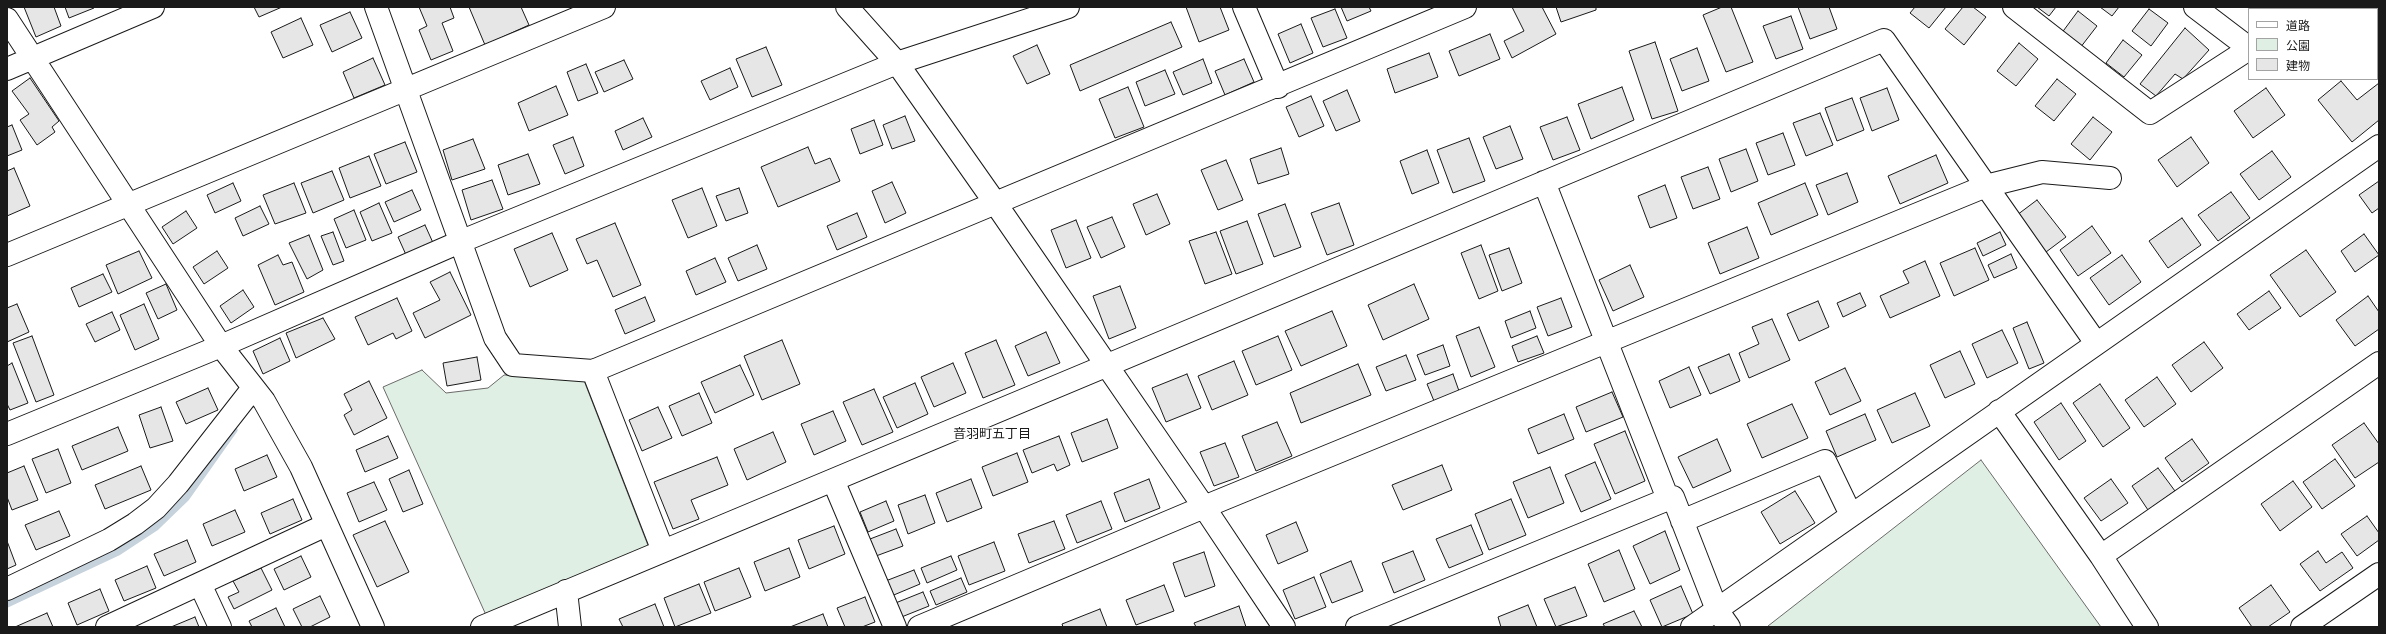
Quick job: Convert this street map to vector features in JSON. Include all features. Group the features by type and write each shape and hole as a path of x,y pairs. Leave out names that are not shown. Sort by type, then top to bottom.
{"street":[{"path":"7,69 153,7"},
{"path":"376,7 404,88 462,241 495,338 512,365 593,371 1278,87 1465,7"},
{"path":"7,255 404,88 604,7"},
{"path":"848,7 897,63 996,204 1105,366 1204,507 1284,627"},
{"path":"7,434 221,346 462,241 897,63 1068,7"},
{"path":"1244,7 1278,87"},
{"path":"2014,7 2150,113 2248,50"},
{"path":"2195,7 2248,48"},
{"path":"7,18 130,204 221,346 264,400 301,467 372,627"},
{"path":"482,627 1884,40 2096,343"},
{"path":"1692,627 1723,619 1851,515 2379,146"},
{"path":"919,627 1204,507 1986,186 2042,172 2110,178"},
{"path":"1544,182 1608,341 1668,499"},
{"path":"2101,556 2379,363"},
{"path":"593,371 663,551"},
{"path":"7,589 109,540 135,524 156,508 178,484 253,388"},
{"path":"1999,411 2101,556 2147,627"},
{"path":"1682,521 1825,461 1851,515"},
{"path":"833,480 895,627"},
{"path":"1357,627 1673,497 1723,619"},
{"path":"107,627 326,525"},
{"path":"2302,627 2379,574"},
{"path":"200,584 220,627"},
{"path":"566,592 570,627"}],"green space":[{"path":"422,370 446,393 488,388 504,375 583,378 649,548 486,615 383,387"},
{"path":"1981,460 2101,627 1768,626"}],"building":[{"path":"24,7 54,7 61,26 36,37"},
{"path":"65,7 94,7 94,8 69,18"},
{"path":"254,7 282,7 259,17"},
{"path":"419,7 450,7 454,18 442,23 453,51 431,60 419,30 427,26"},
{"path":"469,7 521,7 529,25 485,45"},
{"path":"1186,7 1220,7 1229,30 1199,42"},
{"path":"1341,7 1369,7 1371,11 1347,21"},
{"path":"1512,7 1542,7 1556,34 1512,58 1504,41 1524,31"},
{"path":"1556,7 1596,7 1596,10 1561,22"},
{"path":"1722,7 1731,7 1753,62 1726,72 1703,15"},
{"path":"1798,7 1829,7 1837,29 1810,39"},
{"path":"1915,7 1946,7 1929,28 1910,13"},
{"path":"1963,7 1973,7 1986,17 1964,45 1945,29"},
{"path":"2037,7 2056,7 2049,16"},
{"path":"2100,7 2119,7 2112,16"},
{"path":"2253,7 2303,8 2254,8"},
{"path":"1335,9 1347,38 1323,47 1311,18"},
{"path":"2149,9 2168,23 2151,46 2132,31"},
{"path":"2078,11 2097,26 2080,48 2061,34"},
{"path":"350,12 362,38 332,52 320,25"},
{"path":"1791,16 1803,49 1776,59 1763,26"},
{"path":"301,18 313,45 283,58 271,32"},
{"path":"1171,22 1182,47 1080,91 1070,65"},
{"path":"1301,24 1313,53 1290,63 1278,34"},
{"path":"2185,28 2209,50 2183,79 2175,74 2156,96 2140,84"},
{"path":"1490,34 1500,59 1459,76 1449,51"},
{"path":"2123,40 2142,55 2124,77 2106,63"},
{"path":"1655,42 1678,111 1652,119 1629,51"},
{"path":"2019,43 2038,59 2016,86 1997,71"},
{"path":"1037,45 1050,74 1027,84 1013,56"},
{"path":"766,47 782,85 752,97 736,59"},
{"path":"1697,48 1709,81 1682,91 1670,59"},
{"path":"1429,53 1438,77 1395,93 1387,69"},
{"path":"373,58 385,85 354,98 343,72"},
{"path":"1203,59 1212,83 1183,95 1173,72"},
{"path":"1244,59 1254,82 1225,95 1215,71"},
{"path":"624,60 633,79 604,92 595,72"},
{"path":"586,64 598,93 578,101 567,72"},
{"path":"730,68 738,87 710,100 701,81"},
{"path":"1165,70 1175,94 1145,106 1136,82"},
{"path":"30,78 59,121 52,127 55,132 37,145 20,120 29,114 12,91"},
{"path":"2057,79 2076,94 2054,121 2035,106"},
{"path":"2341,81 2357,100 2379,83 2379,120 2352,142 2318,100"},
{"path":"556,86 568,115 529,131 518,103"},
{"path":"1128,87 1144,127 1115,138 1099,99"},
{"path":"1622,87 1634,120 1591,139 1578,104"},
{"path":"1887,88 1899,120 1872,131 1860,98"},
{"path":"2266,88 2285,115 2253,138 2234,111"},
{"path":"1347,90 1360,121 1336,131 1323,101"},
{"path":"1311,96 1324,126 1299,137 1286,107"},
{"path":"1852,98 1864,130 1837,141 1825,108"},
{"path":"1820,113 1833,145 1806,156 1793,123"},
{"path":"905,116 915,141 892,149 883,125"},
{"path":"1567,117 1580,150 1553,160 1540,127"},
{"path":"2093,117 2112,132 2090,160 2071,144"},
{"path":"643,118 652,137 623,150 615,131"},
{"path":"874,120 883,145 860,154 851,129"},
{"path":"12,125 22,150 7,156 7,127"},
{"path":"1510,126 1523,159 1496,169 1483,137"},
{"path":"1783,133 1795,165 1768,175 1756,143"},
{"path":"573,137 584,166 565,174 553,145"},
{"path":"2191,137 2209,163 2177,187 2158,160"},
{"path":"1469,138 1485,181 1453,193 1437,150"},
{"path":"473,139 485,169 452,180 443,150"},
{"path":"405,142 417,172 386,184 374,154"},
{"path":"808,147 815,164 830,158 840,181 778,207 761,167"},
{"path":"1281,148 1289,174 1258,184 1250,159"},
{"path":"1746,149 1758,181 1731,192 1719,159"},
{"path":"1427,150 1439,183 1412,194 1400,161"},
{"path":"2272,151 2291,177 2259,200 2240,174"},
{"path":"528,154 540,184 508,195 498,165"},
{"path":"1936,155 1948,183 1900,204 1888,176"},
{"path":"369,156 381,186 350,198 339,168"},
{"path":"1226,160 1243,200 1218,210 1201,170"},
{"path":"1708,167 1720,199 1693,209 1681,177"},
{"path":"14,168 30,206 7,216 7,171"},
{"path":"332,171 344,200 313,213 301,183"},
{"path":"1847,173 1858,202 1828,215 1816,185"},
{"path":"492,180 503,209 471,220 462,190"},
{"path":"2379,181 2379,208 2372,213 2359,195"},
{"path":"892,182 906,213 885,223 872,191"},
{"path":"233,183 241,201 215,213 207,195"},
{"path":"294,183 306,213 275,224 263,195"},
{"path":"1805,183 1818,215 1771,235 1758,203"},
{"path":"1665,185 1677,218 1650,228 1638,196"},
{"path":"702,188 717,226 688,238 672,200"},
{"path":"739,188 748,213 726,221 716,196"},
{"path":"412,190 421,210 394,222 385,202"},
{"path":"2231,192 2250,218 2218,241 2198,215"},
{"path":"1157,194 1170,224 1146,235 1133,204"},
{"path":"2037,200 2066,237 2046,252 2017,215"},
{"path":"379,203 392,233 372,241 360,212"},
{"path":"1339,203 1354,245 1327,255 1311,213"},
{"path":"1285,204 1301,247 1274,257 1258,214"},
{"path":"260,206 269,224 243,236 235,218"},
{"path":"354,210 366,240 346,248 334,219"},
{"path":"186,211 197,228 173,244 162,227"},
{"path":"857,213 867,237 837,250 827,226"},
{"path":"1112,217 1125,247 1101,258 1087,227"},
{"path":"2182,218 2201,245 2168,268 2149,241"},
{"path":"1076,220 1091,258 1066,268 1051,230"},
{"path":"1247,221 1263,264 1236,274 1220,231"},
{"path":"615,223 641,285 613,297 597,260 587,264 576,239"},
{"path":"425,225 434,245 407,257 398,237"},
{"path":"2092,226 2111,253 2078,276 2060,250"},
{"path":"1747,227 1759,258 1720,274 1708,243"},
{"path":"333,232 344,261 333,265 321,236"},
{"path":"1216,232 1232,274 1205,284 1189,241"},
{"path":"2000,232 2006,245 1983,256 1977,243"},
{"path":"552,233 568,270 530,287 514,249"},
{"path":"2364,234 2379,255 2355,272 2341,251"},
{"path":"309,235 323,270 307,279 289,243"},
{"path":"757,245 767,269 738,281 728,258"},
{"path":"1481,245 1498,291 1479,299 1461,253"},
{"path":"1509,248 1522,283 1502,291 1489,255"},
{"path":"1975,248 1989,280 1954,296 1940,263"},
{"path":"2306,250 2336,292 2300,317 2270,275"},
{"path":"139,251 152,278 118,294 106,265"},
{"path":"217,251 228,268 204,284 193,267"},
{"path":"2011,254 2017,268 1994,278 1988,265"},
{"path":"278,255 283,265 292,262 304,292 275,305 258,265"},
{"path":"2122,255 2141,282 2109,305 2090,278"},
{"path":"715,258 726,282 696,295 686,271"},
{"path":"1925,261 1940,296 1890,318 1880,296 1909,283 1903,271"},
{"path":"1630,265 1644,297 1613,311 1599,280"},
{"path":"450,272 471,315 425,338 413,313 440,300 430,282"},
{"path":"103,274 112,292 79,307 71,288"},
{"path":"166,284 177,310 158,319 146,293"},
{"path":"1414,284 1429,319 1383,340 1368,305"},
{"path":"1120,286 1136,328 1109,339 1093,296"},
{"path":"243,290 254,307 231,323 220,306"},
{"path":"2269,291 2281,308 2249,330 2237,314"},
{"path":"1860,293 1866,306 1843,317 1837,303"},
{"path":"2368,296 2379,312 2379,329 2355,346 2336,320"},
{"path":"645,297 655,321 625,334 615,310"},
{"path":"397,298 412,331 396,339 393,333 368,345 355,317"},
{"path":"1561,298 1572,327 1548,336 1537,307"},
{"path":"1818,301 1829,327 1799,341 1787,314"},
{"path":"17,304 29,332 7,342 7,308"},
{"path":"144,304 159,339 135,350 120,315"},
{"path":"1332,311 1347,346 1301,366 1285,331"},
{"path":"1530,311 1536,328 1511,338 1505,321"},
{"path":"112,312 120,330 95,342 86,324"},
{"path":"323,318 335,339 296,358 286,333"},
{"path":"1772,319 1790,360 1749,378 1739,353 1759,344 1752,327"},
{"path":"2027,322 2044,363 2029,369 2013,328"},
{"path":"1479,327 1495,367 1471,377 1456,336"},
{"path":"2002,330 2018,363 1987,378 1972,344"},
{"path":"1046,332 1060,363 1028,376 1015,346"},
{"path":"32,336 54,395 36,402 13,343"},
{"path":"1278,336 1292,370 1256,385 1242,351"},
{"path":"1537,336 1544,353 1518,362 1512,346"},
{"path":"280,338 290,361 263,374 253,351"},
{"path":"782,340 800,384 762,400 744,356"},
{"path":"996,340 1015,385 983,398 965,353"},
{"path":"2204,342 2223,368 2191,392 2172,365"},
{"path":"1443,345 1450,366 1425,375 1417,355"},
{"path":"1960,351 1975,384 1945,398 1930,365"},
{"path":"1729,354 1740,381 1710,394 1698,367"},
{"path":"1406,355 1416,380 1386,391 1376,367"},
{"path":"477,357 481,380 447,386 443,363"},
{"path":"1234,361 1248,395 1212,410 1198,376"},
{"path":"12,363 28,403 10,410 7,404 7,366"},
{"path":"953,363 966,393 934,407 921,377"},
{"path":"1358,364 1371,395 1301,423 1290,393"},
{"path":"740,365 754,395 715,413 701,382"},
{"path":"1689,367 1701,395 1670,408 1659,381"},
{"path":"1845,368 1861,401 1830,415 1815,382"},
{"path":"1187,374 1201,408 1166,422 1152,388"},
{"path":"1453,374 1459,391 1434,401 1427,384"},
{"path":"2157,377 2176,404 2144,427 2125,400"},
{"path":"369,381 387,418 354,435 344,415 352,410 344,394"},
{"path":"915,383 928,414 897,428 883,397"},
{"path":"2100,384 2130,428 2103,447 2073,403"},
{"path":"208,388 218,410 186,424 176,402"},
{"path":"874,389 893,432 862,445 843,402"},
{"path":"1612,392 1623,417 1586,432 1576,407"},
{"path":"699,393 712,423 682,436 669,406"},
{"path":"1915,393 1930,426 1892,443 1877,410"},
{"path":"2061,403 2086,441 2059,460 2034,422"},
{"path":"1792,404 1808,438 1762,458 1747,424"},
{"path":"161,407 173,441 150,448 139,415"},
{"path":"658,407 672,438 642,451 629,420"},
{"path":"833,411 846,441 814,455 801,424"},
{"path":"1564,414 1574,439 1538,454 1528,429"},
{"path":"1865,414 1876,440 1837,457 1826,431"},
{"path":"1107,419 1118,448 1082,462 1071,433"},
{"path":"1277,422 1292,456 1256,471 1242,436"},
{"path":"2364,423 2379,444 2379,462 2355,478 2332,445"},
{"path":"118,427 128,451 82,470 72,446"},
{"path":"1625,431 1645,481 1615,494 1594,444"},
{"path":"773,432 786,462 747,480 734,449"},
{"path":"388,436 398,458 365,472 356,450"},
{"path":"1059,436 1070,465 1057,471 1054,464 1032,473 1023,450"},
{"path":"1717,439 1731,471 1693,488 1678,457"},
{"path":"2192,439 2209,463 2182,482 2165,458"},
{"path":"1225,443 1239,477 1214,486 1200,452"},
{"path":"58,449 71,483 46,493 32,459"},
{"path":"1017,453 1028,482 993,496 982,467"},
{"path":"267,455 277,477 244,491 235,469"},
{"path":"717,457 728,485 691,500 699,519 673,529 654,482"},
{"path":"2335,459 2355,486 2322,509 2303,482"},
{"path":"1595,462 1611,499 1581,512 1565,475"},
{"path":"1442,465 1452,490 1403,510 1392,485"},
{"path":"24,466 38,500 12,510 7,497 7,473"},
{"path":"141,466 151,490 105,509 95,485"},
{"path":"1550,467 1564,503 1528,518 1513,482"},
{"path":"2158,468 2175,491 2148,510 2132,486"},
{"path":"409,470 423,504 403,512 389,479"},
{"path":"971,479 982,508 947,522 936,493"},
{"path":"1149,479 1160,508 1125,522 1114,493"},
{"path":"2111,479 2128,503 2101,521 2084,498"},
{"path":"2293,481 2312,507 2280,531 2261,504"},
{"path":"374,482 387,510 359,522 347,493"},
{"path":"1795,491 1815,523 1780,544 1761,512"},
{"path":"925,495 935,523 908,534 898,505"},
{"path":"293,499 302,520 270,534 261,513"},
{"path":"1511,499 1526,535 1489,550 1475,514"},
{"path":"886,501 894,521 868,532 860,512"},
{"path":"1101,501 1112,529 1077,543 1066,515"},
{"path":"235,510 245,532 212,546 203,524"},
{"path":"59,511 70,536 36,550 25,525"},
{"path":"2367,516 2379,533 2379,540 2357,556 2341,534"},
{"path":"385,521 409,572 377,587 353,535"},
{"path":"1054,521 1065,549 1029,563 1018,534"},
{"path":"1296,522 1308,551 1278,564 1266,535"},
{"path":"1471,525 1483,554 1449,568 1436,539"},
{"path":"834,526 845,554 809,569 798,540"},
{"path":"896,529 903,546 876,556 870,539"},
{"path":"1665,531 1680,570 1650,584 1633,546"},
{"path":"187,540 196,562 164,576 154,554"},
{"path":"7,541 16,565 7,569"},
{"path":"994,542 1005,571 969,585 958,556"},
{"path":"789,548 800,577 765,591 754,562"},
{"path":"1619,550 1635,589 1604,602 1588,564"},
{"path":"1413,551 1425,580 1394,593 1382,563"},
{"path":"2318,551 2326,563 2342,552 2353,568 2320,591 2300,564"},
{"path":"1204,552 1215,586 1185,597 1173,563"},
{"path":"301,556 311,577 284,590 274,569"},
{"path":"951,556 957,570 927,583 921,568"},
{"path":"1351,561 1363,591 1332,603 1320,574"},
{"path":"147,566 156,588 124,601 115,580"},
{"path":"261,568 272,590 234,609 228,597 239,592 233,581"},
{"path":"739,568 751,597 715,611 704,582"},
{"path":"914,570 920,584 889,597 883,582"},
{"path":"1314,577 1326,607 1295,619 1283,590"},
{"path":"961,578 967,592 936,605 930,591"},
{"path":"699,584 711,613 675,627 664,598"},
{"path":"1164,585 1174,611 1136,625 1126,600"},
{"path":"2271,585 2290,612 2268,627 2252,627 2239,608"},
{"path":"1681,586 1693,614 1662,627 1650,600"},
{"path":"1575,587 1587,616 1556,627 1544,599"},
{"path":"100,589 109,611 77,625 68,603"},
{"path":"923,592 929,606 899,618 893,604"},
{"path":"320,596 330,617 310,627 302,627 293,609"},
{"path":"865,597 875,622 862,627 845,627 837,608"},
{"path":"655,604 664,627 623,627 619,619"},
{"path":"1528,605 1537,627 1501,627 1498,617"},
{"path":"1239,606 1246,627 1196,627 1194,623"},
{"path":"276,608 285,627 252,627 249,621"},
{"path":"1100,609 1107,627 1063,627 1062,624"},
{"path":"1634,611 1642,627 1605,627 1603,624"},
{"path":"47,613 53,627 15,627"},
{"path":"823,614 828,627 790,627"},
{"path":"195,617 199,627 171,627"}],"waterway":[{"path":"7,604 118,552 156,527 186,498 234,430"}],"district":[{"name":"音羽町五丁目","path":"992,435"}]}
